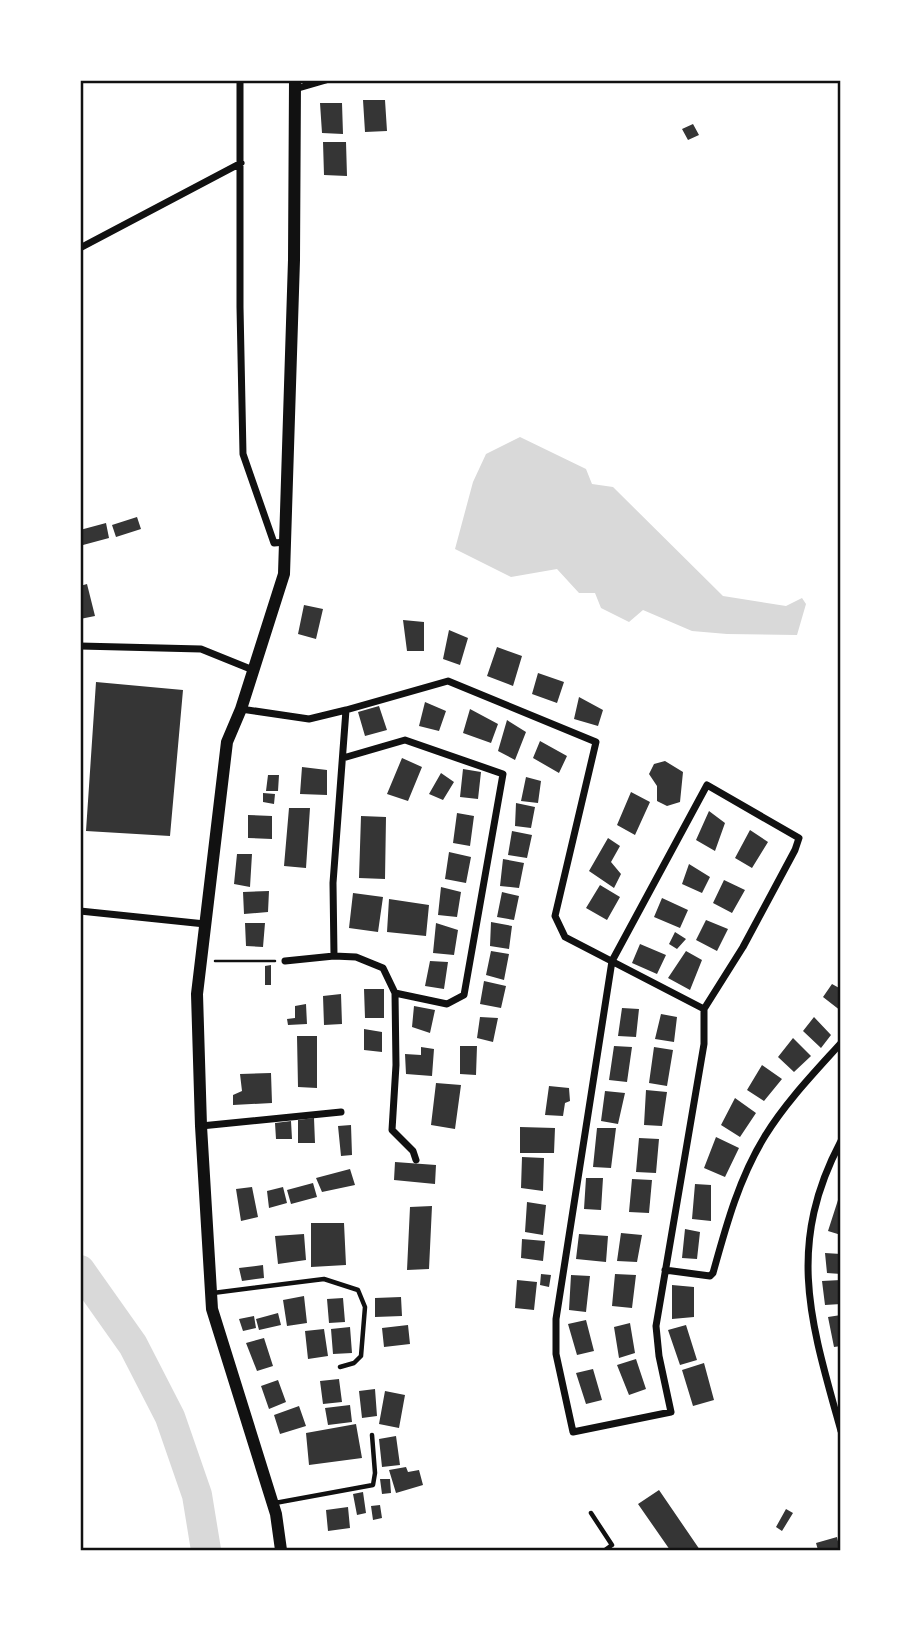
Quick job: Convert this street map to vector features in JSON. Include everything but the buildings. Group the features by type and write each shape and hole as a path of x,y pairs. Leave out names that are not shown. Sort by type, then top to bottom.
{"street":[{"path":"240,80 243,454 274,543 286,542"},
{"path":"281,1550 273,1504 212,1310 201,1126 197,993 227,742 241,709 284,573 294,260 295,85 326,80"},
{"path":"80,248 241,163"},
{"path":"80,646 201,649 253,670"},
{"path":"241,709 309,719 448,681 596,742 555,916 565,937 704,1009"},
{"path":"334,956 333,883 346,710"},
{"path":"343,758 405,740 503,774 464,995 447,1004 396,993"},
{"path":"707,785 799,838 743,947 704,1009 704,1044 656,1326 659,1356 671,1412 573,1432 556,1354 556,1319 612,961 707,785"},
{"path":"80,911 205,923"},
{"path":"285,961 334,956 356,957 383,968 396,993 396,1065 392,1130 416,1160"},
{"path":"665,1270 710,1276 713,1273 739,1190 759,1147 794,1095 841,1043"},
{"path":"201,1126 341,1112"},
{"path":"841,1141 817,1196 807,1251 812,1323 841,1431"}],"lane":[{"path":"211,1294 324,1279 358,1290 365,1307 361,1356 354,1363 340,1367"},
{"path":"273,1504 373,1485 375,1473 372,1435"},
{"path":"591,1513 612,1545 605,1550"}],"path":[{"path":"201,961 285,961"}],"shaded area":[{"path":"520,437 586,469 592,484 613,487 723,596 786,606 802,598 806,604 797,635 692,631 643,610 629,622 601,608 595,593 579,593 557,569 511,577 455,549 473,482 486,454"}],"waterway":[{"path":"80,1270 133,1345 170,1417 197,1495 206,1550"}]}
